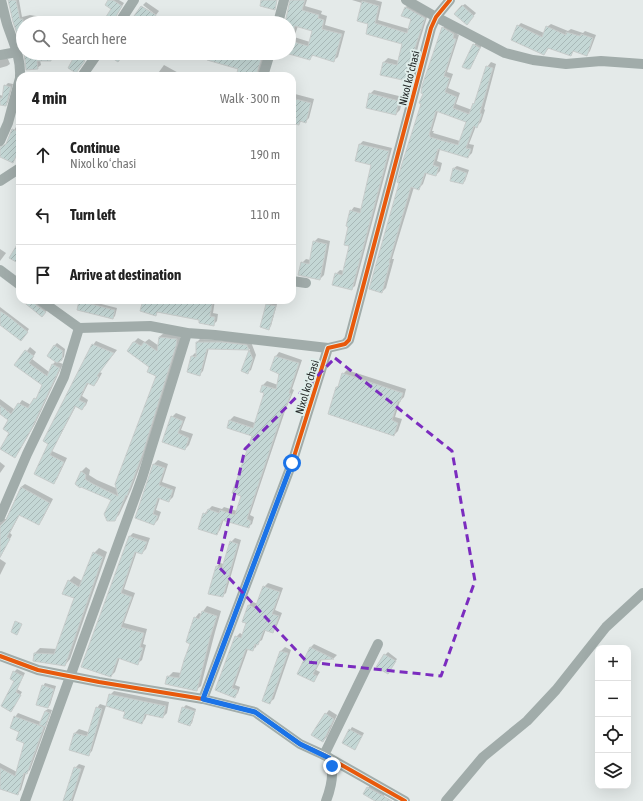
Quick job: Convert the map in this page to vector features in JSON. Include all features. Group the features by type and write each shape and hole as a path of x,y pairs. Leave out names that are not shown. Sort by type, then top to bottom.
{"street":[{"path":"1,0 7,24 16,47"},
{"path":"124,16 134,0"},
{"path":"280,16 284,0"},
{"path":"406,0 505,53 533,60 566,64 601,61 643,64"},
{"name":"Nixol koʻchasi","path":"203,699 292,463 328,348 345,344 349,340 431,28 436,17 450,0"},
{"path":"0,55 16,52"},
{"path":"19,60 20,72"},
{"path":"85,72 93,60"},
{"path":"265,72 268,60"},
{"path":"0,141 8,123 16,92"},
{"path":"0,180 16,170"},
{"path":"0,270 16,282"},
{"path":"296,282 306,283"},
{"path":"46,304 79,328 150,326 187,333 328,348"},
{"path":"0,517 27,454 64,377 79,328"},
{"path":"25,801 142,478 187,333"},
{"path":"446,801 483,757 527,721 556,690 606,627 643,593"},
{"path":"326,756 378,644"},
{"path":"0,656 38,670 203,699 255,712 300,744 326,756 405,801"},
{"path":"326,756 332,766 330,791 326,801"}],"highlighted area":[{"path":"335,358 452,451 475,581 441,676 307,662 218,566 245,449"}],"building":[{"path":"8,0 16,0 19,16 16,16 16,30"},
{"path":"108,0 113,0 122,6 116,16 106,16 111,9 105,5"},
{"path":"261,0 277,0 275,10 260,6"},
{"path":"290,0 305,0 302,10 319,15 318,18 324,20 322,29 342,34 334,62 312,55 310,60 296,56 296,42 308,46 312,31 296,26 296,16 287,16"},
{"path":"362,1 379,6 375,23 407,33 411,19 401,16 405,7 425,18 415,48 407,81 380,75 383,62 397,65 402,44 366,34 368,24 357,21"},
{"path":"462,5 474,16 467,25 454,14"},
{"path":"141,6 156,15 155,16 134,16"},
{"path":"517,25 542,37 546,26 566,35 566,32 580,36 581,34 593,38 587,56 573,51 571,56 548,48 544,55 511,40"},
{"path":"442,27 454,34 453,38 456,39 444,76 450,78 445,92 457,97 453,108 469,114 473,103 474,104 486,66 493,68 480,113 482,114 477,128 474,126 466,148 471,149 468,158 438,149 433,165 439,167 436,176 425,173 419,190 411,187 382,293 369,289 399,183 397,182 401,167 421,104 419,103 423,94 421,93","holes":["436,111 466,122 458,145 430,137 429,135"]},
{"path":"473,44 480,48 470,69 467,69 462,67"},
{"path":"25,60 51,60 37,61 38,69 26,70"},
{"path":"72,60 85,61 77,72 68,68"},
{"path":"207,60 261,60 257,72 237,72 238,69"},
{"path":"4,85 11,87 6,106 0,105 0,98 2,98"},
{"path":"369,93 399,101 396,115 366,108"},
{"path":"296,99 311,103 306,123 300,121 299,125 296,124"},
{"path":"12,129 16,130 16,156 13,163 0,157 0,147 6,144"},
{"path":"359,144 389,151 352,290 332,285 335,273 342,275 349,246 344,245 348,227 346,226 350,210 360,213 371,165 355,161"},
{"path":"453,168 467,173 463,184 450,181"},
{"path":"313,241 327,244 320,280 298,275 301,262 309,264"},
{"path":"16,247 16,262 9,258"},
{"path":"26,304 36,304 46,312 42,317"},
{"path":"78,304 91,304 115,310 113,319 77,310"},
{"path":"142,304 212,304 210,316 215,317 214,326 199,323 199,320 157,312 156,316 140,311"},
{"path":"266,304 276,306 269,330 260,327"},
{"path":"0,311 28,332 21,341 0,325"},
{"path":"159,337 177,339 176,346 143,453 127,496 126,495 115,521 107,521 104,514 111,500 81,487 80,488 75,484 81,471 86,475 85,479 118,496 115,484 156,376 147,372 149,367 127,351 133,342 141,346 144,342 157,351"},
{"path":"196,342 222,342 247,345 253,359 248,374 241,371 249,350 207,349 200,376 187,372 191,356 196,357"},
{"path":"92,344 114,353 97,376 99,377 94,386 87,383 79,400 86,403 82,410 75,406 50,455 64,462 54,484 34,474 48,444 43,441"},
{"path":"54,345 63,351 62,360 57,363 47,356"},
{"path":"25,350 34,356 29,363 47,376 52,364 60,368 32,428 15,458 0,449 9,433 3,429 8,420 0,414 0,405 11,414 18,403 28,408 34,398 36,399 42,385 14,365"},
{"path":"275,356 299,363 289,393 291,394 282,414 247,519 251,521 249,528 222,520 217,535 198,529 203,513 206,514 208,509 219,513 220,510 235,515 241,496 232,493 252,436 227,428 229,420 253,428 264,393 260,392 262,385 276,389 279,374 270,370"},
{"path":"342,373 403,393 400,402 398,401 392,420 398,423 394,436 328,414"},
{"path":"171,416 183,421 178,433 189,438 185,450 162,442"},
{"path":"153,464 165,468 159,485 173,490 169,502 158,498 153,514 158,516 154,525 135,518"},
{"path":"21,487 50,503 39,525 19,515 7,537 10,539 0,557 0,526 6,520"},
{"path":"129,536 147,542 142,554 135,552 121,593 132,597 121,627 144,633 140,647 143,648 138,665 118,658 111,677 81,667"},
{"path":"230,541 238,544 223,597 208,594 216,566 222,568"},
{"path":"93,552 103,557 65,666 33,661 34,653 54,654 74,598 62,594 68,580 79,587"},
{"path":"263,586 280,592 272,614 279,616 273,633 264,630 258,645 255,644 253,651 246,649 232,688 238,690 235,698 215,690 235,636 241,638 246,623 242,622 248,605 255,608"},
{"path":"202,611 217,616 197,691 165,684 167,676 179,678 190,644 186,642 194,617 199,619"},
{"path":"15,621 22,624 17,635 11,632"},
{"path":"310,647 334,659 320,660 313,674 317,676 314,682 297,674"},
{"path":"280,651 288,653 270,704 262,701"},
{"path":"384,654 396,661 388,674 376,667"},
{"path":"13,671 23,676 16,692 21,695 11,712 1,706 14,681 10,679"},
{"path":"42,685 54,689 48,708 36,705"},
{"path":"109,694 166,706 163,718 145,714 142,724 123,718 125,712 106,706"},
{"path":"96,707 102,709 89,756 69,750 74,733 87,736"},
{"path":"182,707 195,711 190,726 178,722"},
{"path":"45,711 50,713 45,727 39,725"},
{"path":"325,713 334,719 323,742 311,735"},
{"path":"14,716 44,727 27,774 24,773 18,795 0,789 0,768 15,776 24,743 16,740 19,732 10,728"},
{"path":"349,729 362,736 355,750 342,743"},
{"path":"74,767 81,769 71,801 63,801"},
{"path":"367,787 392,801 375,801 363,794"}],"cycle path":[{"path":"203,699 292,463 328,348 345,344 349,340 431,28 436,17 450,0"},
{"path":"0,656 38,670 99,682 203,699 255,712 300,744 324,755 405,801"}],"route":[{"path":"292,463 203,699 255,712 300,744 329,758 332,766"}]}
